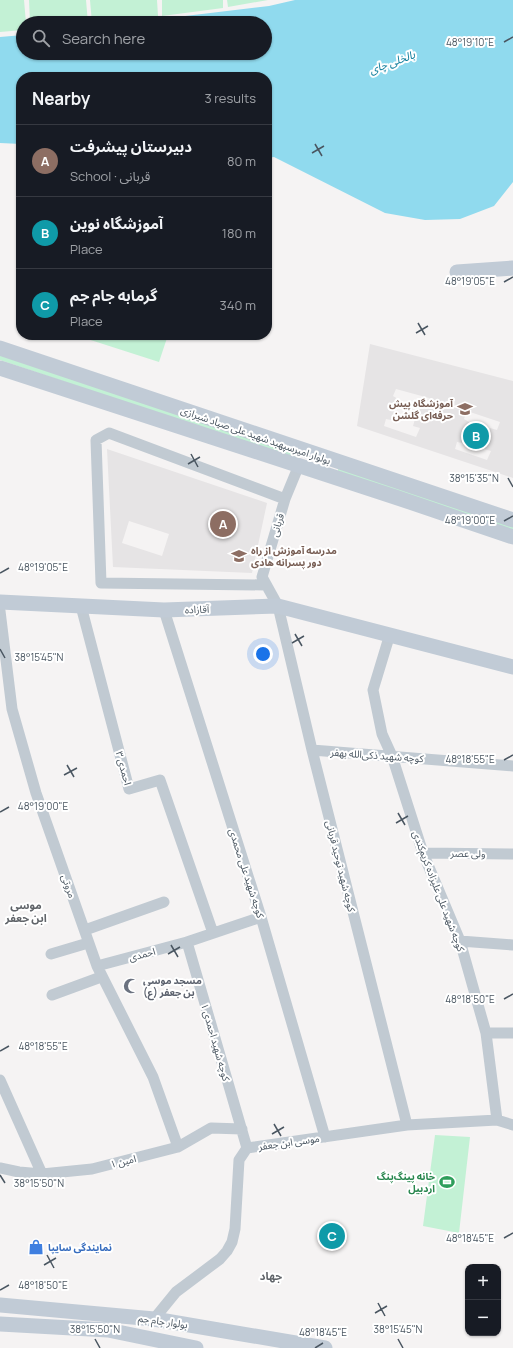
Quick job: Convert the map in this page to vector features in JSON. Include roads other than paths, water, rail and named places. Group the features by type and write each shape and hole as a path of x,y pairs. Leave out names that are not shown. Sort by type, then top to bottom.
{"main road":[{"path":"457,272 513,268"},
{"name":"بولوار امیرسپهبد شهید علی صیاد شیرازی","path":"0,348 513,520"},
{"name":"بولوار امیرسپهبد شهید علی صیاد شیرازی","path":"0,368 299,465 513,537"},
{"path":"299,465 303,450"},
{"name":"آقازاده","path":"0,602 164,610 278,606 513,667"},
{"name":"بولوار جام جم","path":"0,1305 154,1319 265,1343 325,1348"},
{"path":"152,1345 154,1319"},
{"name":"بولوار جام جم","path":"0,1324 108,1330 152,1345 196,1348"}],"street":[{"path":"266,585 101,583 96,440 109,433 285,498"},
{"name":"قربانی","path":"278,606 262,577 285,498 299,465"},
{"name":"احمدی ۳","path":"81,606 130,789 160,780 213,933"},
{"name":"کوچه شهید توحید قربانی","path":"278,606 312,750 407,1126"},
{"name":"کوچه شهید علی محمدی","path":"164,610 261,917 326,1137"},
{"name":"مروتی","path":"0,611 12,709 36,793 101,977 153,1077 178,1147"},
{"path":"390,634 373,690 382,734 392,756"},
{"name":"کوچه شهید ذکی‌الله بهفر","path":"312,750 513,766"},
{"name":"کوچه شهید علی علیزاده کریم‌کندی","path":"392,756 423,853 460,941 486,1033 497,1120"},
{"name":"ولی عصر","path":"423,853 513,854"},
{"path":"84,930 164,902"},
{"path":"187,942 261,917"},
{"path":"460,941 513,945"},
{"name":"احمدی","path":"97,966 187,942"},
{"name":"کوچه شهید احمدی ۱","path":"187,942 247,1148"},
{"path":"51,954 88,943"},
{"path":"52,995 101,977"},
{"path":"486,1033 513,1033"},
{"path":"0,1080 42,1174"},
{"name":"موسی ابن جعفر","path":"154,1319 176,1292 220,1259 232,1242 235,1229 239,1160 247,1148 407,1126 497,1120 513,1125"},
{"name":"امین ۱","path":"0,1168 18,1172 42,1174 92,1169 178,1147 211,1128 242,1128"}],"water":[{"name":"بالخلی چای","path":"295,0 513,0 513,182 494,206 460,219 425,220 385,213 272,157 272,72 16,72 16,144 0,143 0,37 16,36 16,60 272,60 272,16 185,16 269,6"}],"place":[{"name":"آموزشگاه پیش حرفه‌ای گلشن","path":"465,409"},
{"name":"آموزشگاه نوین","path":"476,436"},
{"name":"دبیرستان پیشرفت","path":"223,524"},
{"name":"مدرسه آموزش از راه دور پسرانه هادی","path":"239,556"},
{"name":"مسجد موسی بن جعفر (ع)","path":"131,986"},
{"name":"خانه پینگ‌پنگ اردبیل","path":"447,1182"},
{"name":"گرمابه جام جم","path":"332,1236"},
{"name":"نمایندگی سایپا","path":"36,1247"}],"district":[{"name":"موسی ابن جعفر","path":"26,911"},
{"name":"جهاد","path":"271,1276"}]}
